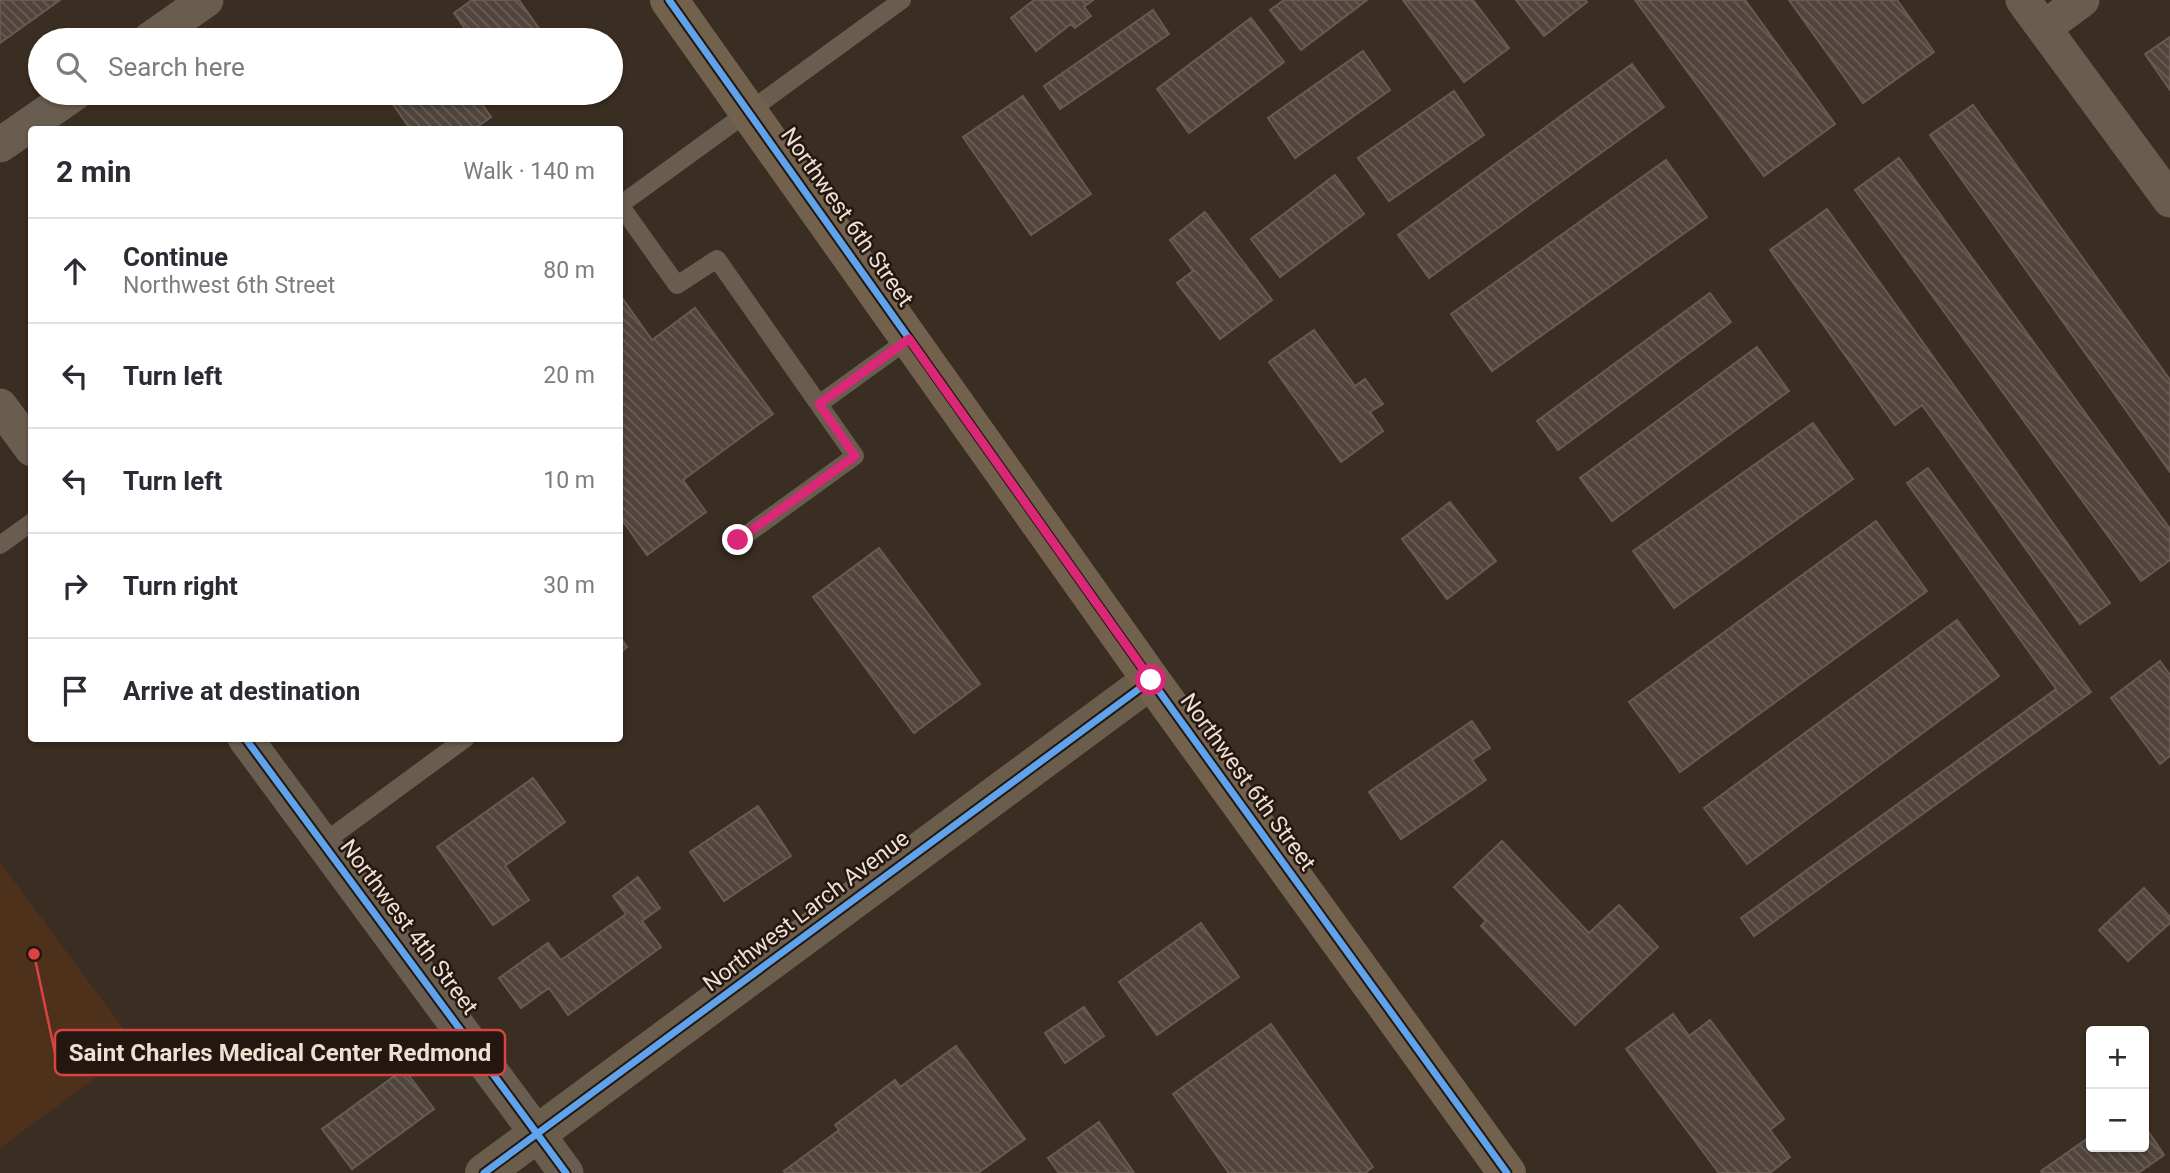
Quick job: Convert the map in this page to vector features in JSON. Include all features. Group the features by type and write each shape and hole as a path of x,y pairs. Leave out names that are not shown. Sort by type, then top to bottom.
{"main road":[{"name":"Northwest 6th Street","path":"669,0 1151,680 1507,1173"}],"street":[{"path":"166,28 206,0"},
{"path":"2023,0 2170,200"},
{"path":"2044,29 2082,0"},
{"path":"0,145 58,105"},
{"path":"0,406 28,444"},
{"name":"Northwest Larch Avenue","path":"484,1173 1151,680"},
{"name":"Northwest 4th Street","path":"248,742 566,1173"}],"lane":[{"path":"623,203 902,0"},
{"path":"623,209 677,285 717,259 855,456 738,540"},
{"path":"819,404 909,339"},
{"path":"0,545 28,525"},
{"path":"323,843 461,742"}],"shaded area":[{"path":"0,862 137,1047 0,1148"}],"building":[{"path":"0,0 60,0 0,43"},
{"path":"472,0 519,0 539,28 465,28 454,13"},
{"path":"1034,0 1093,0 1084,7 1091,16 1075,28 1071,24 1036,51 1011,18"},
{"path":"1284,0 1367,0 1301,50 1270,10"},
{"path":"1403,0 1473,0 1509,48 1464,82"},
{"path":"1516,0 1585,0 1587,2 1544,36"},
{"path":"1635,0 1745,0 1835,124 1764,176"},
{"path":"1789,0 1897,0 1934,52 1863,103"},
{"path":"1153,10 1169,34 1060,109 1044,86"},
{"path":"1251,18 1284,62 1189,133 1157,89"},
{"path":"2170,37 2170,90 2145,54"},
{"path":"1363,51 1390,90 1295,158 1268,118"},
{"path":"1632,64 1664,107 1429,278 1398,235"},
{"path":"1454,91 1484,135 1389,201 1358,158"},
{"path":"1023,96 1091,194 1031,235 963,137"},
{"path":"393,105 482,105 491,117 479,126 408,126"},
{"path":"1973,105 2170,380 2170,472 1930,135"},
{"path":"1899,158 2170,529 2170,560 2141,581 1855,190"},
{"path":"1666,160 1707,217 1492,371 1451,314"},
{"path":"1335,175 1364,214 1280,277 1251,239"},
{"path":"1827,209 2110,603 2080,624 1922,405 1895,425 1770,250"},
{"path":"1205,212 1272,300 1220,339 1177,283 1193,271 1170,240"},
{"path":"1710,293 1731,322 1558,450 1537,421"},
{"path":"623,299 652,340 695,308 773,414 683,480 706,512 647,555 623,521"},
{"path":"1314,330 1355,386 1365,379 1383,404 1370,412 1383,431 1341,462 1269,362"},
{"path":"1757,347 1789,391 1612,521 1580,478"},
{"path":"1813,423 1853,479 1674,608 1633,551"},
{"path":"1928,468 2091,692 1754,936 1741,918 2056,689 1907,483"},
{"path":"1450,502 1496,561 1447,599 1402,539"},
{"path":"1876,521 1927,591 1680,772 1629,702"},
{"path":"879,548 980,684 914,733 813,597"},
{"path":"1957,620 1999,676 1747,864 1704,808"},
{"path":"2160,661 2170,675 2170,756 2160,764 2111,698"},
{"path":"1472,721 1490,748 1472,760 1486,780 1401,839 1369,792"},
{"path":"533,778 565,822 505,866 529,900 493,925 437,847"},
{"path":"758,806 791,856 724,901 690,852"},
{"path":"1502,841 1589,933 1619,905 1658,947 1575,1025 1481,926 1486,921 1454,887"},
{"path":"638,877 660,908 642,921 661,947 568,1015 549,988 521,1008 499,978 548,943 561,960 626,914 613,896"},
{"path":"2144,888 2170,917 2170,923 2128,961 2099,930"},
{"path":"1201,923 1239,977 1157,1035 1119,982"},
{"path":"1084,1007 1104,1036 1065,1063 1045,1033"},
{"path":"1673,1014 1689,1036 1710,1020 1784,1119 1770,1130 1790,1157 1770,1173 1719,1173 1626,1049"},
{"path":"1271,1024 1373,1167 1365,1173 1229,1173 1173,1094"},
{"path":"956,1046 1025,1139 978,1173 785,1173 784,1171 839,1130 835,1125 895,1080 900,1087"},
{"path":"404,1069 434,1109 352,1169 322,1129"},
{"path":"1099,1122 1134,1173 1059,1173 1048,1158"},
{"path":"2149,1132 2164,1155 2138,1173 2041,1171 2086,1140 2086,1152 2149,1152"}],"cycle path":[{"path":"669,0 1151,680 1507,1173"},
{"path":"484,1173 1151,680"},
{"path":"248,742 566,1173"}],"place":[{"name":"Saint Charles Medical Center Redmond","path":"34,954"}],"route":[{"path":"738,540 855,456 819,404 909,339 1151,680"}]}
